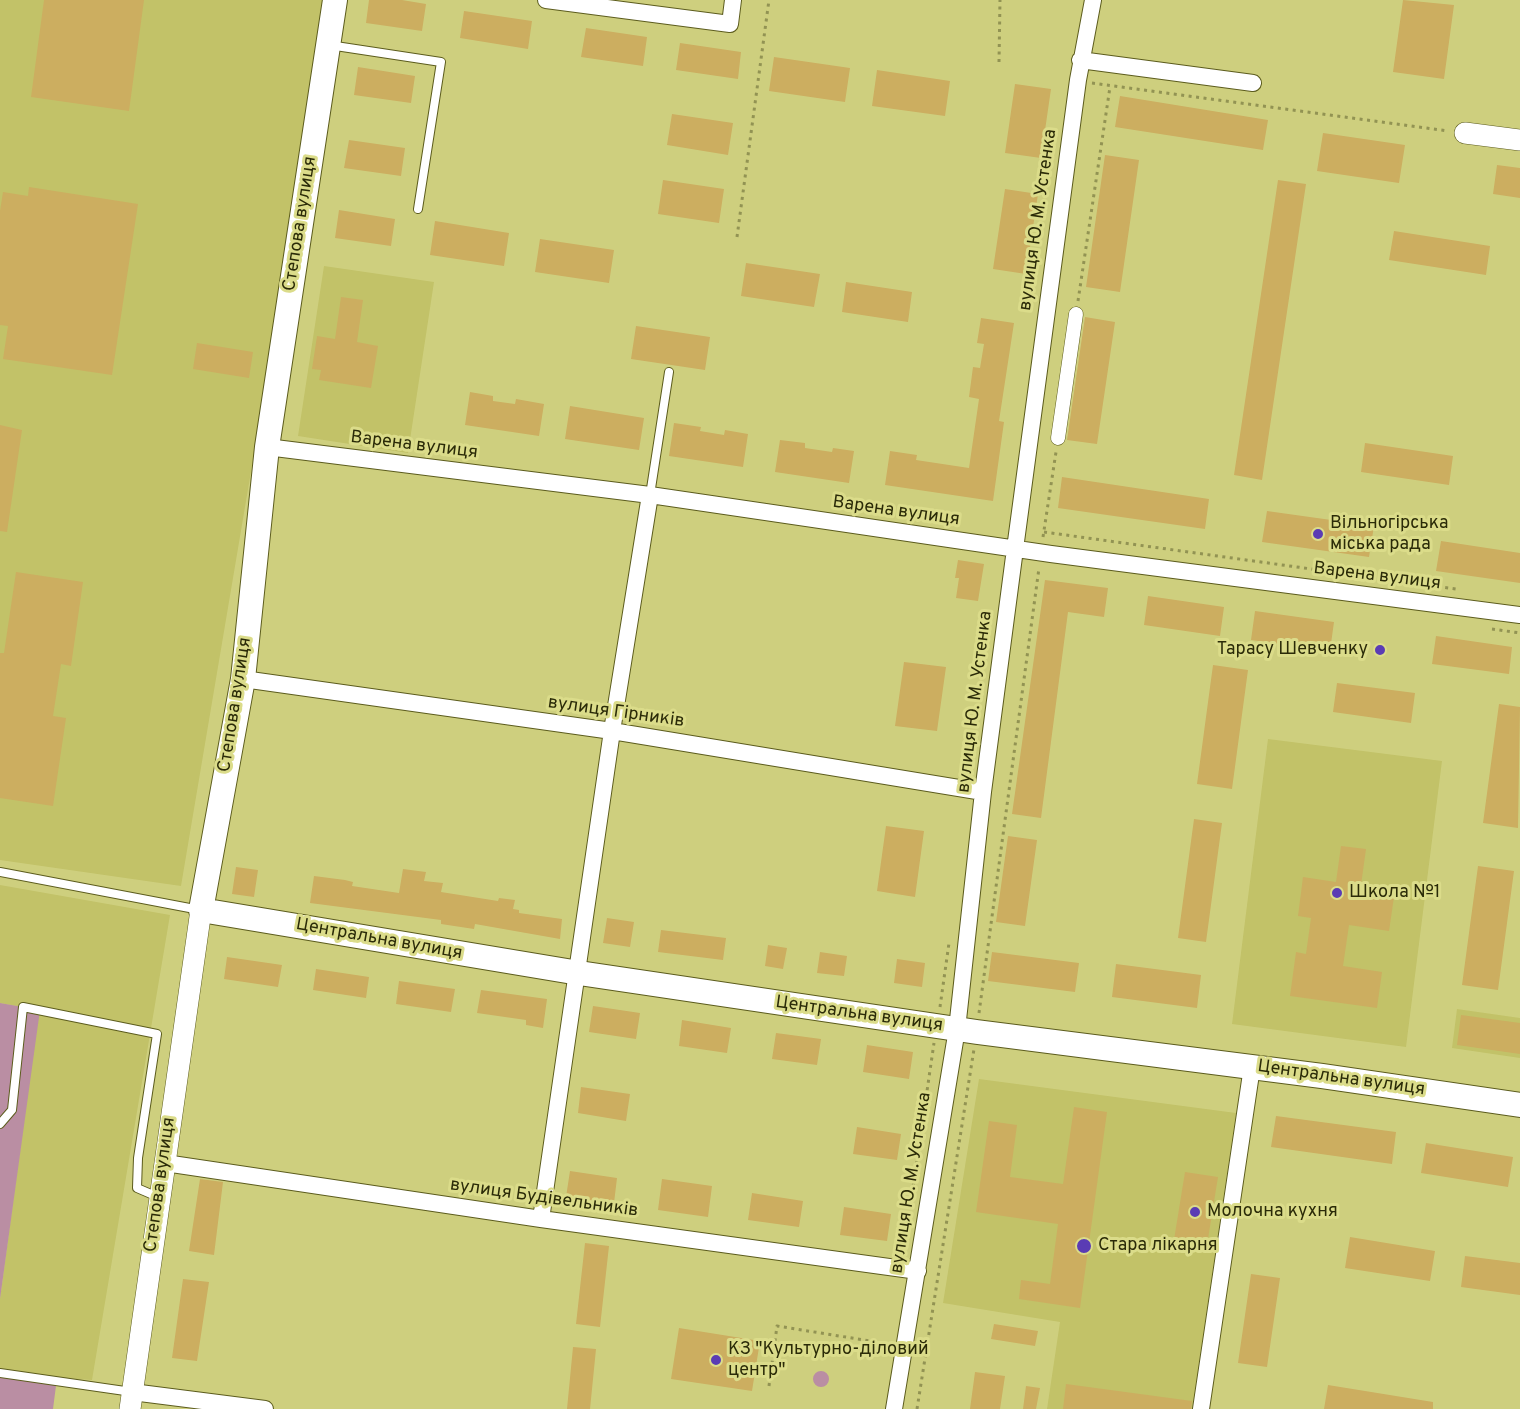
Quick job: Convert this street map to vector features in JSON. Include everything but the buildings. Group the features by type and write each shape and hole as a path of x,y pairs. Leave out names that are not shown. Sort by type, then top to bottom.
{"main road":[{"name":"Степова вулиця","path":"201,910 243,679 267,447 335,0"},
{"name":"Центральна вулиця","path":"201,910 579,973 967,1031 1252,1067 1520,1105"}],"street":[{"path":"546,0 730,24 734,0"},
{"name":"вулиця Ю. М. Устенка","path":"894,1409 918,1271 967,1031 983,792 1080,60 1093,0"},
{"path":"1080,60 1253,83"},
{"path":"1465,133 1520,140"},
{"path":"1058,438 1076,314"},
{"name":"Варена вулиця","path":"267,447 650,495 1041,553 1520,615"},
{"path":"541,1219 579,973 612,731 650,495"},
{"name":"вулиця Гірників","path":"243,679 612,731 983,792"},
{"name":"Степова вулиця","path":"131,1400 201,910"},
{"path":"1201,1409 1252,1067"},
{"name":"вулиця Будівельників","path":"165,1163 541,1219 918,1271"},
{"path":"131,1400 265,1409"}],"lane":[{"path":"328,45 441,62 417,209"},
{"path":"650,495 669,372"},
{"path":"0,872 201,910"},
{"path":"0,1124 12,1110 23,1007 157,1034 138,1158 137,1188 159,1197"},
{"path":"0,1373 131,1400"}],"path":[{"path":"737,237 769,0"},
{"path":"999,62 1000,0"},
{"path":"1078,80 1110,87 1465,133"},
{"path":"1076,314 1110,87"},
{"path":"917,1409 967,1031 1058,438"},
{"path":"1044,532 1462,590"},
{"path":"769,1386 777,1326 891,1344"}],"shaded area":[{"path":"0,0 325,0 258,430 181,886 0,860"},
{"path":"324,266 434,282 408,453 298,436"},
{"name":"Школа №1","path":"1268,739 1442,761 1406,1047 1232,1024"},
{"path":"0,885 170,915 92,1380 0,1374 0,1299 39,1010 0,1003"},
{"path":"0,1003 40,1010 0,1299"},
{"path":"1457,1009 1520,1018 1520,1058 1452,1048"},
{"name":"Стара лікарня","path":"979,1079 1236,1113 1192,1409 1047,1409 1060,1322 943,1303"},
{"path":"818,1371 824,1371 829,1379 827,1385 818,1387 813,1382 813,1376"},
{"path":"0,1374 57,1378 53,1409 0,1409"}],"place":[{"name":"Вільногірська міська рада","path":"1318,534"},
{"name":"Тарасу Шевченку","path":"1380,650"},
{"name":"Школа №1","path":"1337,893"},
{"name":"Молочна кухня","path":"1195,1212"},
{"name":"Стара лікарня","path":"1084,1246"},
{"name":"КЗ \"Культурно-діловий центр\"","path":"716,1360"}]}
